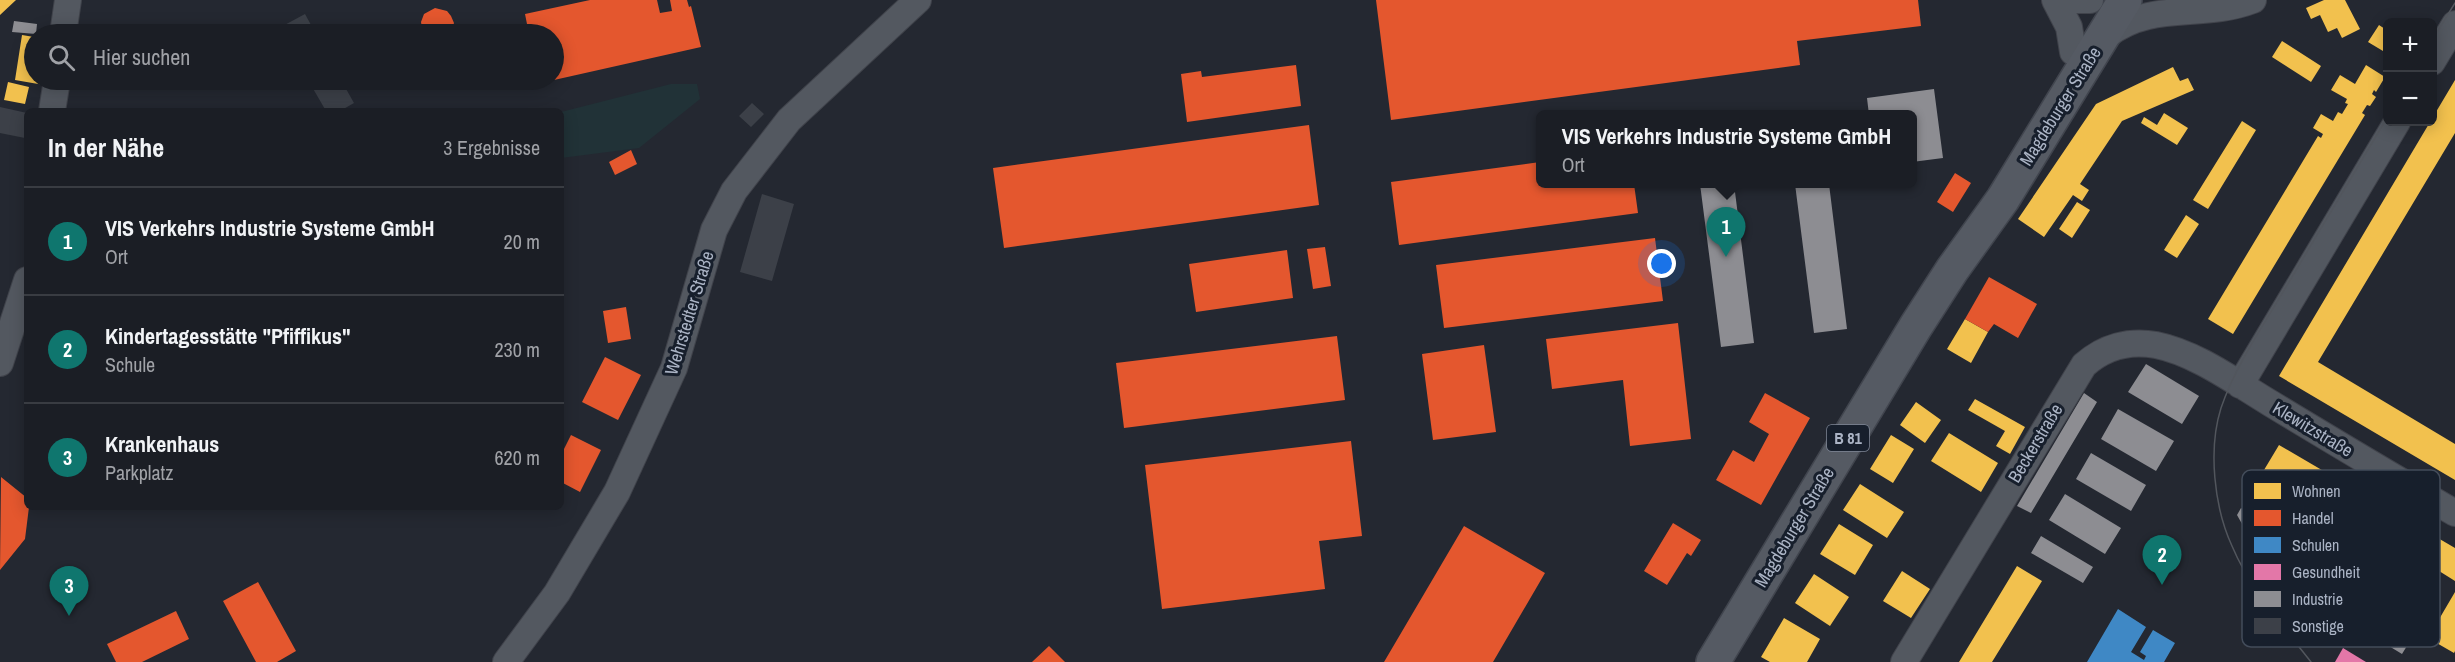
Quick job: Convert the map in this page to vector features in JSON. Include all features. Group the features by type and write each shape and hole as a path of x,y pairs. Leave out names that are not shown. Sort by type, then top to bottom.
{"main road":[{"name":"Magdeburger Straße","path":"2086,46 2104,0"},
{"name":"Magdeburger Straße","path":"1713,662 1952,270 1989,191 2086,46 2125,0"}],"street":[{"path":"64,24 68,0"},
{"name":"Wehrstedter Straße","path":"506,662 558,593 617,492 674,368 714,230 734,191 789,120 918,0"},
{"path":"2055,0 2068,27 2086,46 2131,18 2157,9 2178,4 2212,10 2253,0"},
{"path":"2065,0 2090,0"},
{"path":"2437,55 2455,24"},
{"path":"52,108 55,90"},
{"path":"2236,382 2395,126"},
{"path":"0,363 24,289"},
{"name":"Beckerstraße","path":"1904,662 2071,384 2084,365 2099,352 2131,344 2172,349 2236,382"},
{"name":"Klewitzstraße","path":"2236,382 2383,470"},
{"name":"Klewitzstraße","path":"2440,504 2455,513"}],"shaded area":[{"path":"671,84 697,84 700,99 639,148 564,158 564,111"}],"building: Wohnen":[{"path":"0,0 16,0 0,15"},
{"path":"2324,0 2345,0 2360,29 2342,38 2337,28 2328,32 2320,15 2311,19 2306,8"},
{"path":"2379,25 2383,28 2383,51 2368,42"},
{"path":"22,35 24,35 24,82 15,80"},
{"path":"2282,41 2321,66 2311,82 2272,57"},
{"path":"2366,65 2383,76 2383,80 2376,92 2374,90 2372,94 2376,97 2362,113 2365,115 2233,334 2208,319 2318,136 2321,138 2323,134 2313,128 2321,114 2333,121 2338,112 2342,114 2348,104 2345,103 2347,99 2331,90 2340,75 2355,84"},
{"path":"2173,67 2180,81 2188,78 2194,90 2122,121 2080,184 2089,190 2082,201 2073,195 2044,237 2018,219 2096,104"},
{"path":"2455,80 2455,133 2318,362 2455,444 2455,480 2279,376 2428,126 2437,126 2437,110"},
{"path":"8,82 24,86 24,90 28,90 25,104 4,100"},
{"path":"2164,113 2188,128 2177,145 2141,123 2144,117 2157,125"},
{"path":"2242,121 2256,130 2208,209 2193,200"},
{"path":"2077,202 2090,210 2072,238 2059,229"},
{"path":"2186,215 2199,224 2177,258 2164,250"},
{"path":"1965,319 1988,332 1971,363 1947,349"},
{"path":"1975,399 2025,427 2010,454 1996,446 2005,431 1968,410"},
{"path":"1916,402 1941,420 1925,443 1900,425"},
{"path":"1949,433 1998,463 1981,492 1931,461"},
{"path":"1891,435 1914,449 1893,483 1870,469"},
{"path":"2279,445 2322,470 2264,470"},
{"path":"1860,484 1904,512 1887,538 1843,510"},
{"path":"1839,524 1873,545 1855,575 1820,554"},
{"path":"2440,539 2455,548 2455,581 2440,572"},
{"path":"2017,566 2042,581 1992,662 1959,662"},
{"path":"1902,571 1930,589 1911,618 1883,601"},
{"path":"1814,574 1849,597 1830,626 1795,603"},
{"path":"2455,592 2454,653 2440,645 2440,618"},
{"path":"1784,618 1820,639 1807,662 1770,662 1761,657"}],"building: Handel":[{"path":"590,0 657,0 660,13 672,11 670,0 687,0 689,7 691,6 701,47 564,78 564,24 527,24 525,14"},
{"path":"1376,0 1918,0 1921,26 1797,41 1800,65 1391,120"},
{"path":"435,8 447,11 454,23 421,24 424,14"},
{"path":"1296,65 1301,106 1187,122 1181,74 1201,71 1202,77"},
{"path":"1309,125 1319,205 1004,248 993,168"},
{"path":"631,150 637,164 615,175 609,162"},
{"path":"1536,163 1536,188 1635,188 1638,213 1399,245 1391,182"},
{"path":"1955,173 1971,183 1953,212 1937,202"},
{"path":"1655,238 1663,301 1444,328 1436,265"},
{"path":"1325,247 1331,286 1313,289 1307,249"},
{"path":"1287,250 1293,298 1196,312 1189,264"},
{"path":"1989,277 2037,304 2018,338 1994,324 1988,332 1965,319"},
{"path":"626,307 631,339 608,343 603,311"},
{"path":"1678,323 1691,439 1630,446 1623,380 1552,389 1546,339"},
{"path":"1337,336 1345,400 1124,428 1116,363"},
{"path":"1484,345 1496,432 1433,440 1422,354"},
{"path":"605,357 641,375 618,420 582,402"},
{"path":"1765,393 1810,418 1761,505 1716,480 1733,450 1754,462 1769,434 1749,422"},
{"path":"571,435 601,450 580,492 564,484 564,449"},
{"path":"1351,441 1362,536 1319,541 1325,589 1162,609 1145,465"},
{"path":"1,477 24,496 24,510 29,510 25,539 0,570"},
{"path":"1673,523 1701,540 1691,556 1687,553 1667,585 1644,571"},
{"path":"1464,526 1545,573 1493,662 1384,662"},
{"path":"258,582 296,651 277,662 256,662 223,601"},
{"path":"176,611 189,639 142,662 116,662 107,644"},
{"path":"1049,646 1065,662 1032,662"}],"building: Schulen":[{"path":"2118,609 2146,627 2131,652 2144,660 2146,656 2140,652 2153,630 2175,643 2164,662 2087,662"}],"building: Gesundheit":[{"path":"2343,648 2366,662 2335,662"}],"building: Industrie":[{"path":"14,21 37,24 24,24 24,33 12,32"},
{"path":"1934,89 1943,158 1917,161 1917,110 1868,110 1867,98"},
{"path":"1701,188 1735,188 1754,343 1721,347"},
{"path":"1796,188 1829,188 1847,329 1814,333"},
{"path":"2146,364 2199,396 2182,424 2128,392"},
{"path":"2084,393 2097,402 2031,513 2017,506"},
{"path":"2118,409 2174,441 2156,471 2101,439"},
{"path":"2091,453 2146,485 2131,511 2076,479"},
{"path":"2065,494 2121,528 2105,554 2049,520"},
{"path":"2242,509 2242,524 2237,515"},
{"path":"2041,536 2093,567 2083,583 2031,553"},
{"path":"2390,647 2406,647 2402,654"}],"building: Sonstige":[{"path":"305,14 310,24 286,24"},
{"path":"314,90 347,90 354,103 345,108 324,108"},
{"path":"752,103 764,114 751,127 739,116"},
{"path":"0,107 24,112 24,138 0,133"},
{"path":"762,194 794,204 772,281 740,272"}],"tram line":[{"path":"2437,32 2455,3"},
{"path":"2242,567 2226,531 2217,496 2214,459 2221,408 2249,348 2383,124"},
{"path":"2299,647 2311,662"}],"place":[{"name":"VIS Verkehrs Industrie Systeme GmbH","path":"1726,257"},
{"name":"Kindertagesstätte \"Pfiffikus\"","path":"2162,585"},
{"name":"Krankenhaus","path":"69,616"}]}
